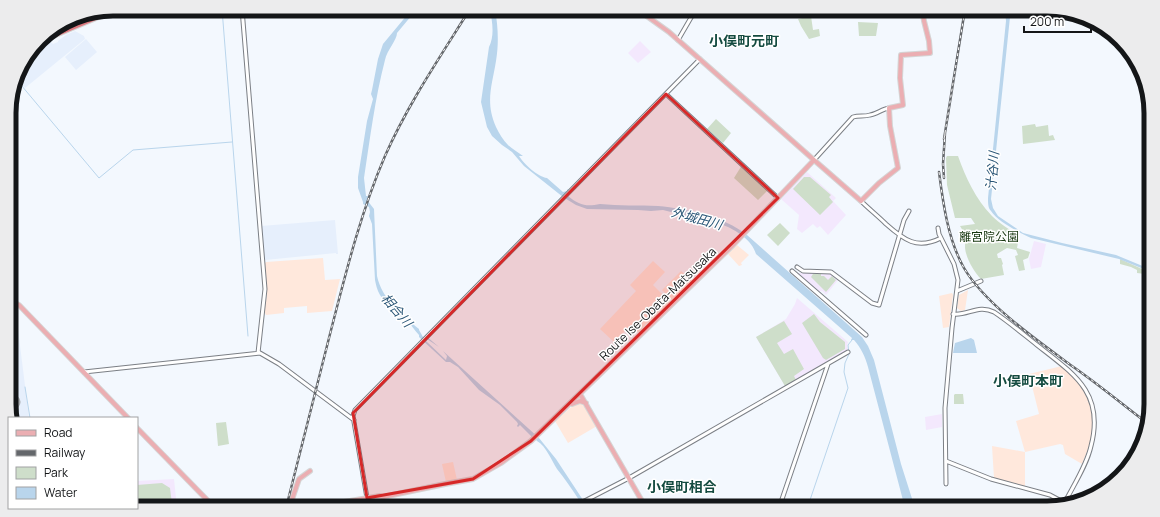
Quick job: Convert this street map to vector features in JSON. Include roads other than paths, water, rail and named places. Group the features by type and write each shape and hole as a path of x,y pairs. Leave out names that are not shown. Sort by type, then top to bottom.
{"highway":[{"path":"56,34 95,18"}],"main road":[{"path":"648,16 700,59 861,201 879,183 898,168 890,126 889,108 903,105 900,78 900,55 930,53 924,16"},
{"name":"Route Ise-Obata-Matsusaka","path":"349,501 380,496 383,497 474,479 501,463 531,441 569,406 736,242 814,160"},
{"path":"16,303 127,417"},
{"path":"580,394 642,501"},
{"path":"569,406 579,401 586,403"},
{"path":"138,429 208,501"},
{"path":"292,501 299,479 310,471"},
{"path":"383,497 383,501"}],"street":[{"path":"243,16 265,289 258,353"},
{"path":"678,40 692,16"},
{"path":"367,498 353,413 700,59"},
{"path":"666,94 778,198"},
{"path":"814,160 853,117 859,115 871,115 885,108 889,108"},
{"path":"861,201 910,242 920,244 933,242 941,238"},
{"path":"797,268 801,271 831,272 872,303 879,306 904,220 909,211"},
{"path":"938,228 956,271 957,291 953,314 945,408 946,484"},
{"path":"792,271 866,335"},
{"path":"957,291 981,281"},
{"path":"953,314 980,309 986,309 994,312 1071,371 1086,390 1094,415 1094,436 1088,457 1067,499"},
{"path":"584,501 629,478 848,352"},
{"path":"84,372 260,353 279,364 354,420"},
{"path":"781,501 828,364"},
{"path":"946,461 991,479 1050,496 1059,500"}],"water":[{"name":"相合川","path":"406,16 411,16 397,33 397,36 385,60 381,74 364,178 366,196 368,196 367,200 374,209 377,276 383,292 393,306 419,329 423,337 426,336 439,347 427,339 426,341 446,360 447,356 443,351 539,438 556,459 584,501 579,501 543,446 531,438 531,436 520,425 518,427 517,422 500,405 479,390 458,367 450,362 446,362 419,337 410,324 392,308 377,289 375,280 372,224 369,216 370,212 369,207 363,204 358,188 358,177 367,121 373,99 371,94 378,59 383,44"},
{"name":"外城田川","path":"491,16 496,16 498,48 490,94 493,118 496,127 506,143 523,156 519,156 532,170 547,178 563,192 567,191 567,189 569,191 568,196 579,203 587,205 658,206 681,209 705,214 738,228 862,337 874,360 901,464 913,501 903,501 868,367 861,349 854,340 851,340 852,338 756,254 751,244 743,236 723,225 663,210 587,209 576,205 563,197 524,166 512,152 492,136 487,127 481,102 489,47 492,38"},
{"name":"汁谷川","path":"1006,16 1010,16 991,199 993,208 998,216 1023,233 1116,255 1144,267 1144,269 1119,259 1031,238 1003,223 990,210 988,198"},
{"path":"971,338 974,340 977,353 953,353 955,343"}],"waterway":[{"path":"223,16 248,336"},
{"path":"20,84 99,178 133,150 232,142"},
{"path":"810,501 848,388 844,372 845,363 849,354 848,345 852,340"},
{"path":"25,387 30,417"}],"railway":[{"path":"288,501 347,268 376,178 404,118 466,16"},
{"path":"944,139 964,16"},
{"path":"944,178 943,164 945,133"},
{"path":"939,172 944,209 954,246 958,257 973,282 1013,321 1143,420"}],"district":[{"name":"小俣町元町","path":"744,41"},
{"name":"小俣町本町","path":"1028,381"},
{"name":"小俣町相合","path":"682,487"}],"park label":[{"name":"離宮院公園","path":"989,237"}]}
